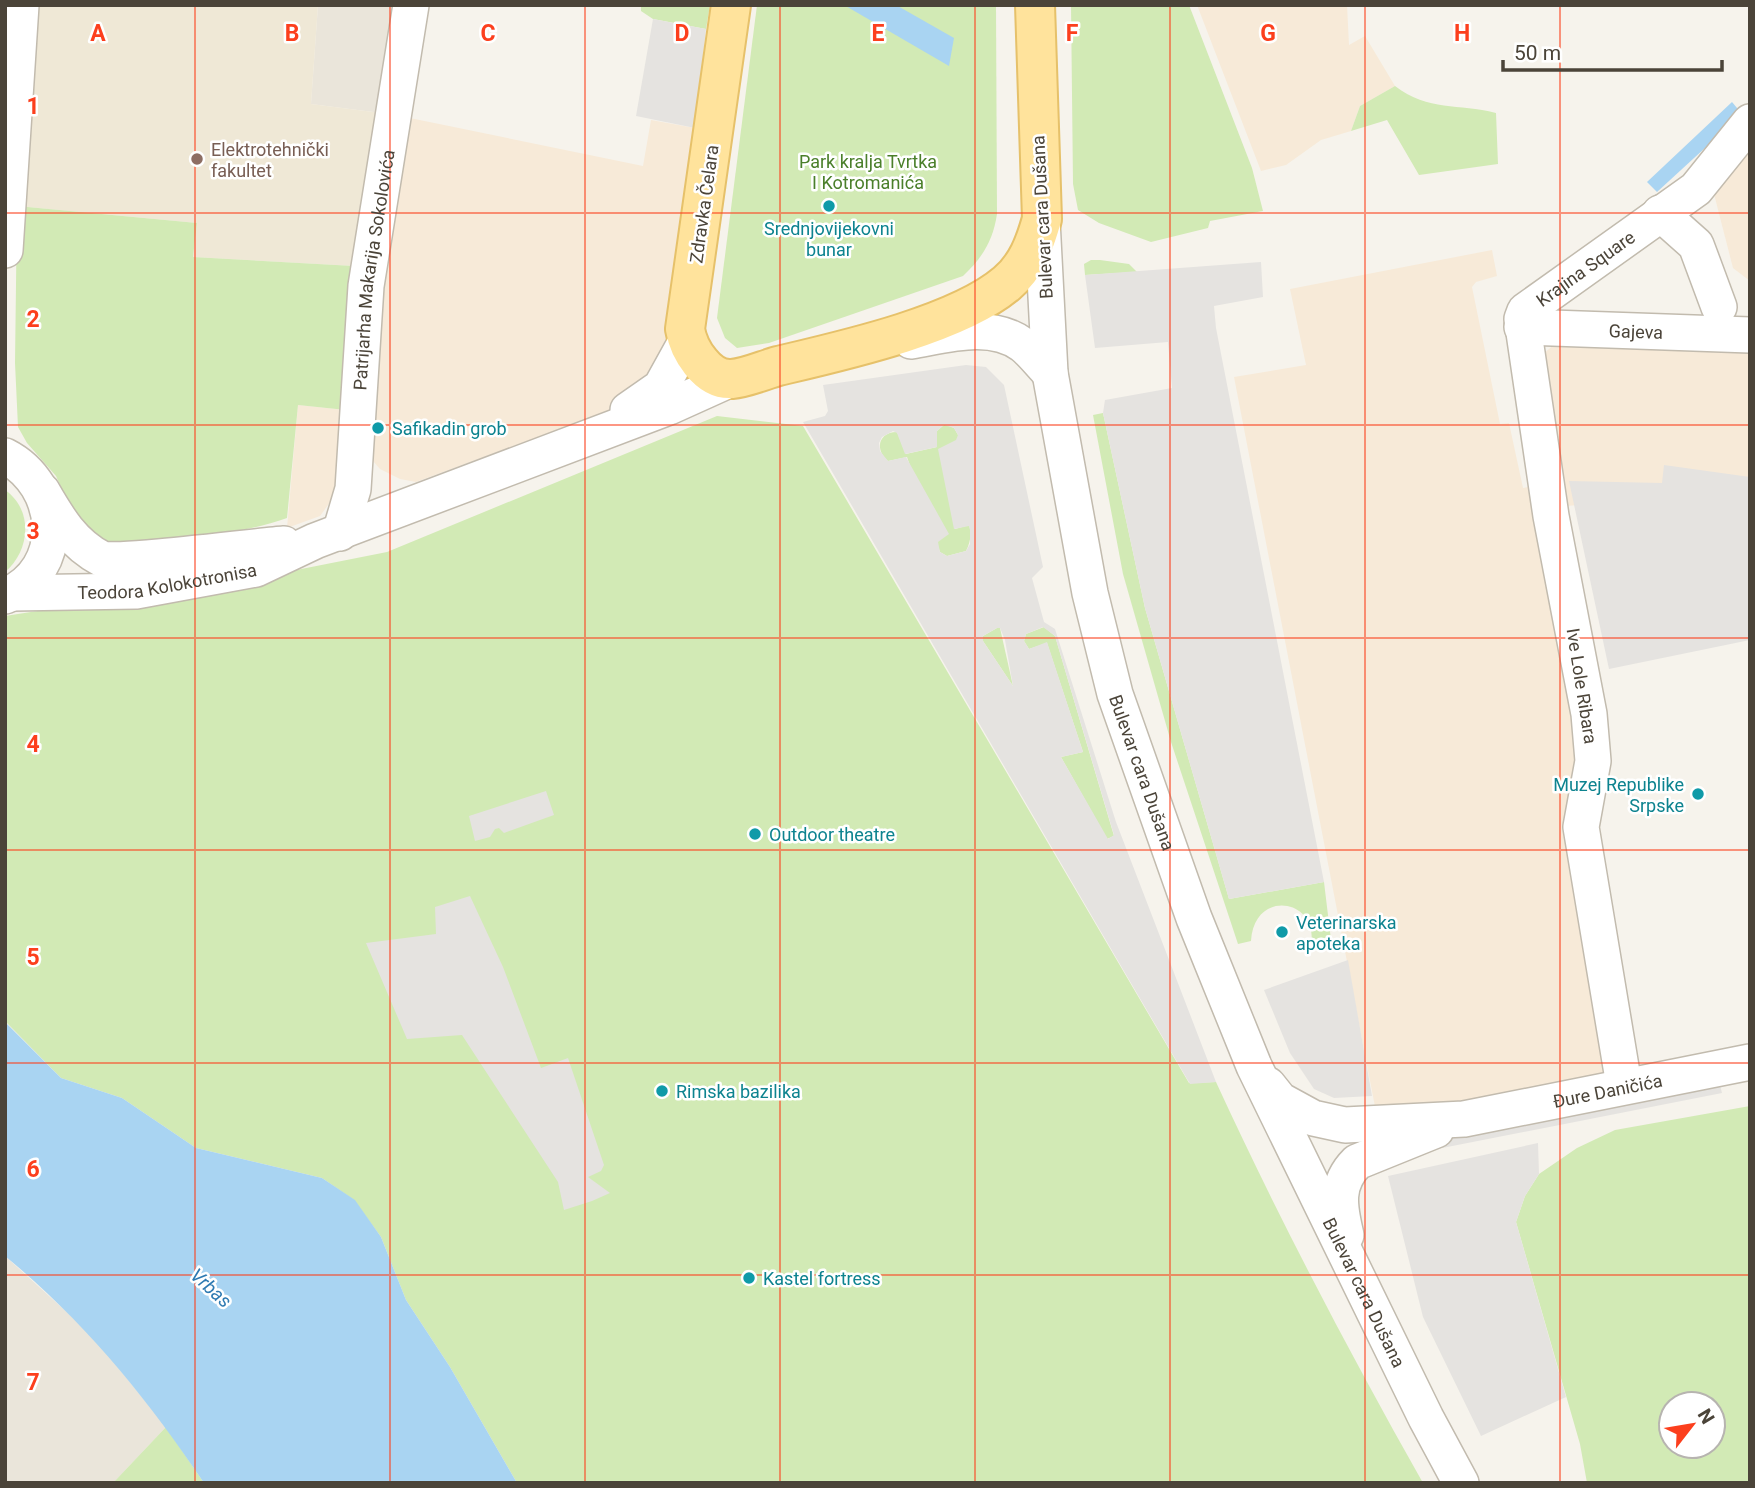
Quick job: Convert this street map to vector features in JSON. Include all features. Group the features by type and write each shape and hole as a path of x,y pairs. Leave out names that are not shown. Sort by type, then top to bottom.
{"main road":[{"name":"Zdravka Čelara","path":"687,340 685,329 731,5"},
{"name":"Bulevar cara Dušana","path":"1035,5 1042,219"},
{"name":"Teodora Kolokotronisa","path":"731,379 846,351 947,316 995,292 1023,266 1034,246 1042,219"},
{"path":"687,340 692,353 704,365 731,379"}],"street":[{"path":"5,250 21,5"},
{"name":"Patrijarha Makarija Sokolovića","path":"327,537 354,489 366,286 411,5"},
{"name":"Krajina Square","path":"1522,327 1525,311 1696,189 1750,122"},
{"path":"1696,189 1696,245 1719,307"},
{"path":"1660,213 1696,245"},
{"name":"Bulevar cara Dušana","path":"1042,219 1050,373 1090,593 1115,694 1194,918 1254,1066 1357,1279 1461,1483"},
{"name":"Gajeva","path":"1522,327 1750,335"},
{"name":"Ive Lole Ribara","path":"1522,327 1545,484 1589,714 1593,761 1583,810 1583,853 1625,1085"},
{"name":"Teodora Kolokotronisa","path":"846,351 965,332 996,333 1023,345 1050,373"},
{"name":"Teodora Kolokotronisa","path":"600,431 661,387 687,340"},
{"name":"Teodora Kolokotronisa","path":"9,595 136,591 214,579 256,569 327,537 669,407 731,379"},
{"name":"Teodora Kolokotronisa","path":"10,452 42,491 60,522 77,542 104,561 327,537"},
{"path":"9,595 34,574 48,549 51,519 42,491"},
{"name":"Đure Daničića","path":"1254,1066 1280,1100 1327,1123 1345,1125 1464,1119 1750,1062"},
{"name":"Đure Daničića","path":"1357,1279 1339,1197 1347,1172 1357,1162 1464,1119"}],"shaded area":[{"name":"Elektrotehnički fakultet","path":"36,5 318,5 311,104 381,113 354,266 193,257 197,223 17,206"},
{"path":"318,5 402,5 381,113 311,104"},
{"path":"1197,5 1347,5 1349,45 1365,36 1395,86 1360,106 1351,131 1321,140 1286,165 1261,171"},
{"path":"653,19 706,29 695,128 636,116"},
{"path":"405,117 643,166 651,120 695,128 664,369 619,407 416,482 400,479 380,469 373,461 369,445 378,282"},
{"path":"1750,145 1750,281 1733,268 1714,194"},
{"path":"1492,250 1497,276 1476,282 1472,287 1500,424 1509,423 1523,488 1545,484 1589,787 1624,1085 1377,1117 1234,377 1306,365 1290,289"},
{"path":"1261,262 1263,297 1214,306 1216,328 1324,882 1229,899 1145,608 1103,413 1105,400 1172,388 1168,342 1095,348 1085,275"},
{"path":"1556,343 1750,350 1750,502 1625,502 1565,506 1542,355"},
{"path":"966,365 986,367 1004,385 1043,567 1032,578 1044,622 1055,629 1116,822 1216,1082 1190,1084 803,422 825,416 828,411 823,385","holes":["944,425 954,428 958,435 956,440 938,449 954,529 969,526 970,530 970,544 966,551 947,556 940,552 938,542 949,534 906,457 888,461 880,451 879,443 882,437 893,431 897,433 905,454 937,447 937,431","1043,627 1055,636 1114,835 1108,839 1061,757 1083,752 1047,642 1029,649 1024,641 1026,634","1000,628 1005,640 1013,686 983,641 983,636"]},
{"path":"298,405 346,410 333,498 320,516 287,528"},
{"path":"1664,465 1750,477 1750,640 1609,669 1569,481 1662,483"},
{"path":"546,791 554,815 504,833 499,828 495,829 490,837 475,841 469,816"},
{"path":"470,896 503,967 541,1068 568,1058 604,1165 601,1171 588,1177 610,1193 592,1201 564,1210 558,1182 462,1035 407,1039 366,943 436,934 435,907"},
{"path":"1348,960 1372,1096 1334,1098 1314,1089 1290,1053 1264,990"},
{"path":"1718,1077 1722,1093 1432,1150 1429,1133"},
{"path":"1538,1143 1539,1174 1525,1196 1516,1222 1566,1397 1481,1436 1423,1317 1388,1176"},
{"path":"5,1256 92,1335 166,1427 113,1483 5,1483"}],"green space":[{"path":"641,5 710,5 706,29 653,19 641,11"},
{"name":"Park kralja Tvrtka I Kotromanića","path":"757,5 996,5 997,214 986,248 963,276 769,343 737,348 725,338 717,318"},
{"path":"1071,5 1189,5 1252,168 1263,211 1210,221 1208,228 1151,242 1099,223 1078,210 1073,184"},
{"path":"1395,86 1420,100 1496,113 1498,164 1419,175 1387,120 1351,131 1360,106"},
{"path":"17,206 197,223 193,257 354,266 346,410 298,405 287,518 244,530 114,543 103,542 75,519 56,476 27,443 18,427 15,363"},
{"path":"1091,260 1129,264 1137,272 1085,275 1084,264"},
{"path":"1103,413 1145,608 1229,899 1324,882 1331,940 1311,944 1311,929 1305,917 1296,909 1285,906 1273,907 1263,913 1255,924 1251,941 1238,944 1171,742 1123,574 1093,415"},
{"path":"717,416 803,426 1189,1083 1216,1082 1315,1285 1423,1483 517,1483 450,1367 406,1300 381,1237 354,1200 322,1178 196,1148 122,1098 61,1078 5,1021 5,616 271,575 387,552"},
{"path":"945,424 954,428 958,435 955,529 969,525 970,535 966,551 947,556 940,552 907,457 888,461 880,447 880,442 886,435 897,432 906,454 937,447 937,431"},
{"path":"5,490 21,508 25,531 20,553 5,572"},
{"path":"1044,627 1055,636 1114,836 1107,839 1061,757 1083,752 1047,643 1029,649 1024,641 1026,634"},
{"path":"1000,628 1013,686 983,641 983,636"},
{"path":"1750,1106 1750,1483 1587,1483 1580,1444 1516,1222 1525,1196 1539,1174 1577,1148 1615,1130"},
{"path":"166,1427 204,1483 113,1483"}],"water":[{"path":"844,5 896,5 954,38 949,66"},
{"path":"1732,102 1742,114 1657,192 1647,182"},
{"name":"Vrbas","path":"5,1022 61,1078 122,1098 196,1148 322,1178 355,1200 381,1237 406,1300 450,1367 517,1483 204,1483 160,1421 113,1362 61,1307 5,1256"}],"place":[{"name":"Elektrotehnički fakultet","path":"197,159"},
{"name":"Srednjovijekovni bunar","path":"829,206"},
{"name":"Safikadin grob","path":"378,428"},
{"name":"Muzej Republike Srpske","path":"1698,794"},
{"name":"Outdoor theatre","path":"755,834"},
{"name":"Veterinarska apoteka","path":"1282,932"},
{"name":"Rimska bazilika","path":"662,1091"},
{"name":"Kastel fortress","path":"749,1278"}]}
